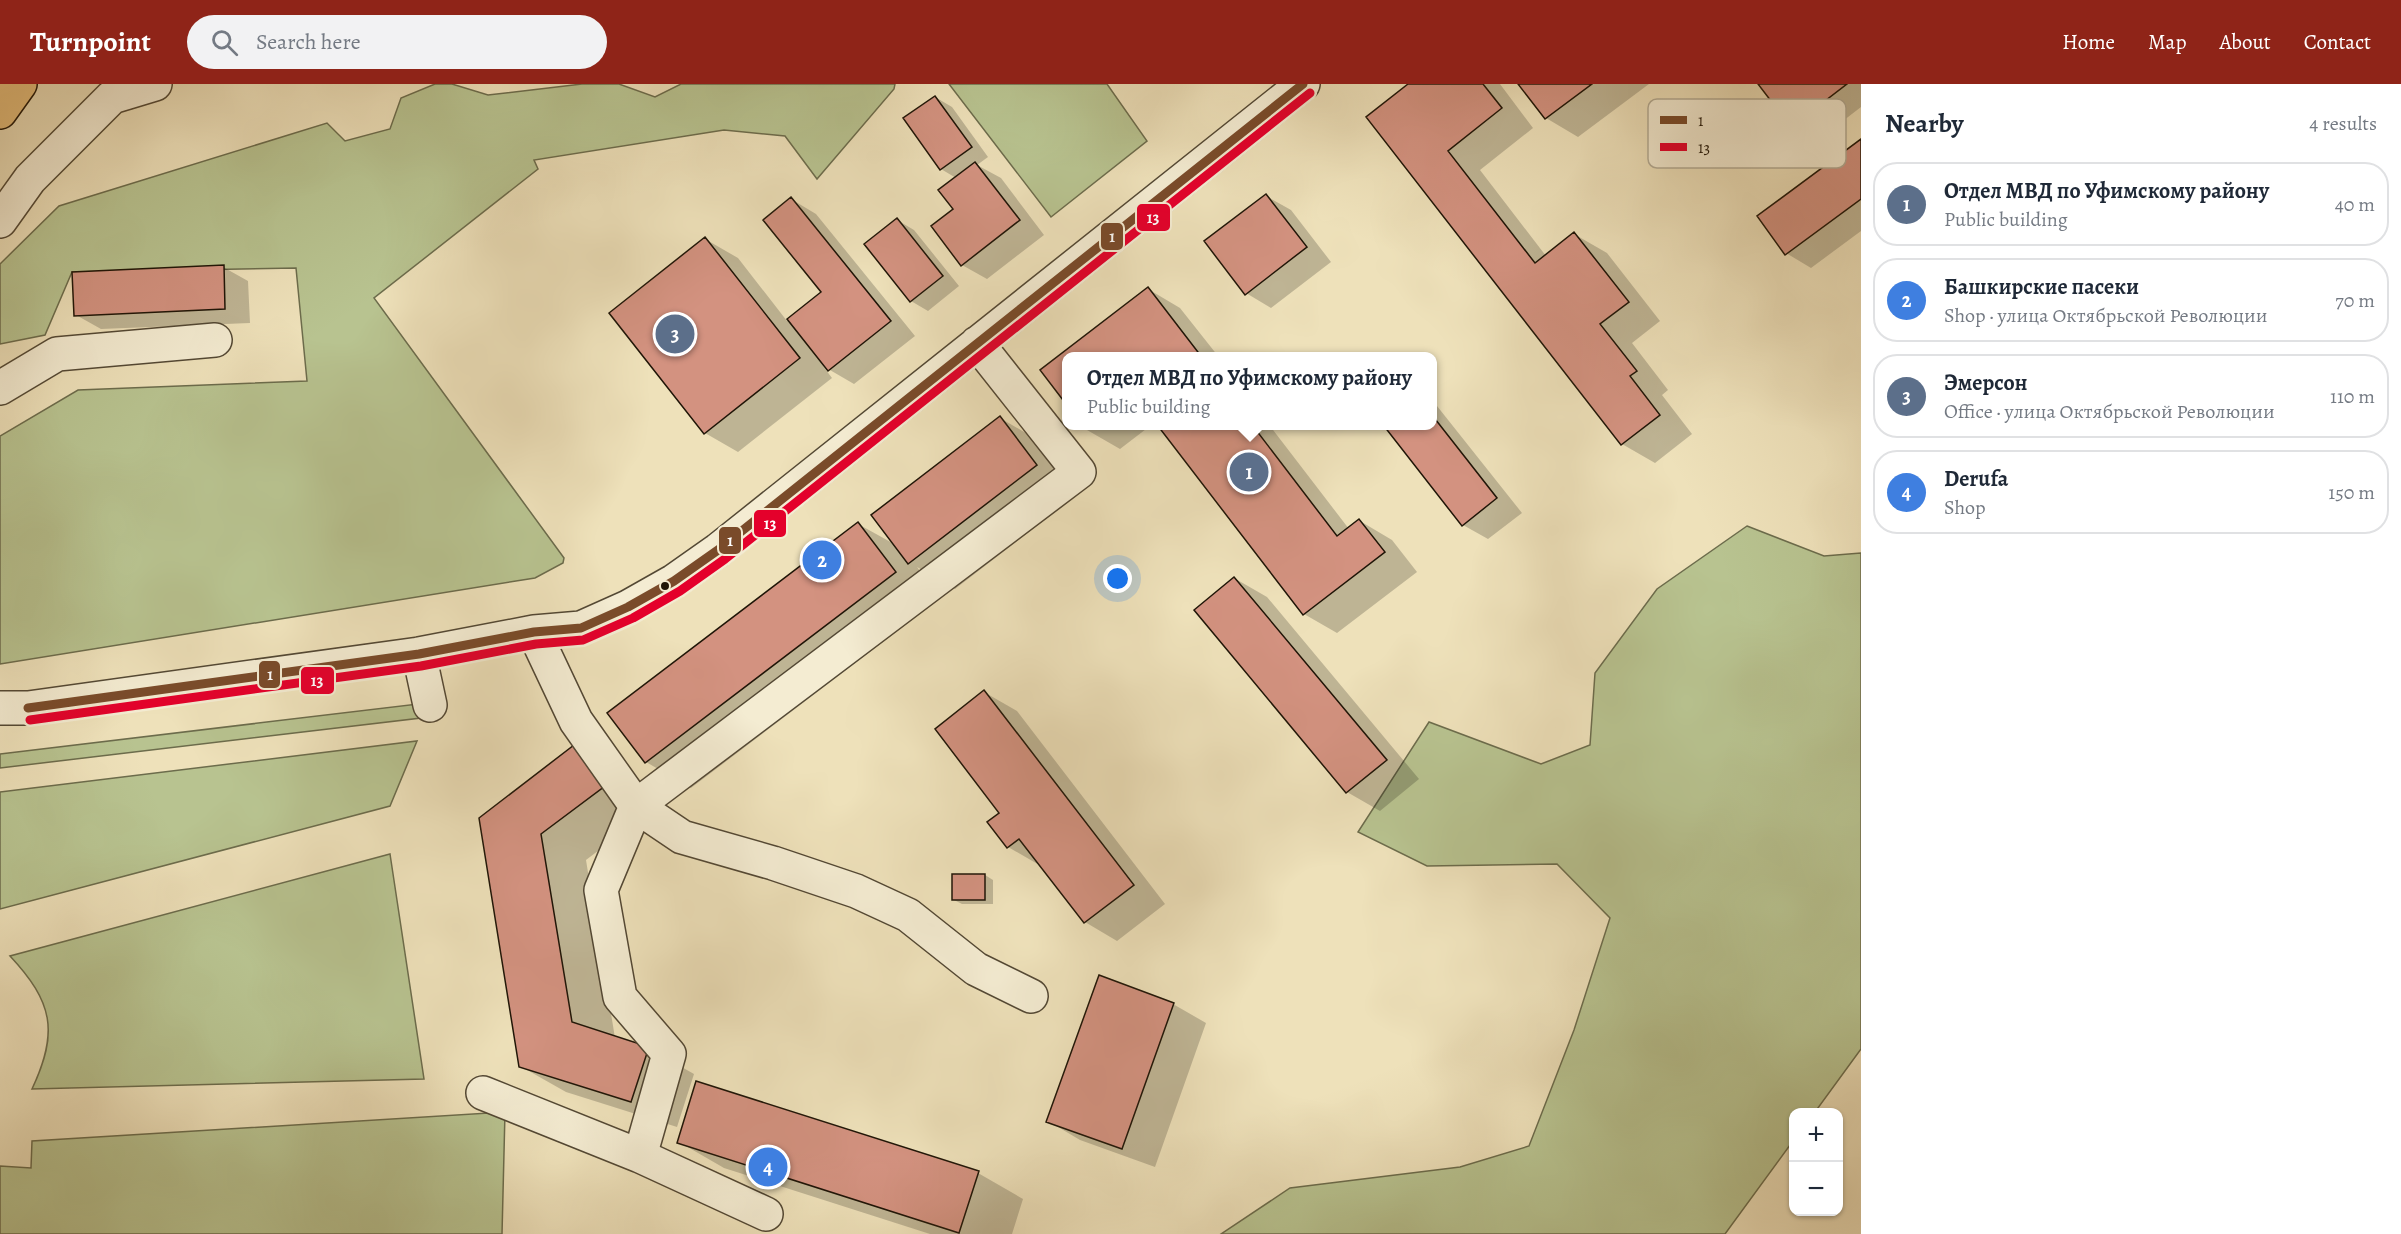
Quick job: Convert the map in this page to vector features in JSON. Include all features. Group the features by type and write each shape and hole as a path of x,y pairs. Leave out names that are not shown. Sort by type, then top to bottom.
{"main road":[{"path":"0,112 20,84"}],"street":[{"path":"0,221 30,179 112,97 155,84"},
{"path":"0,726 9,706 418,654 534,632 581,628 628,606 674,581 718,550 1303,84"},
{"path":"0,388 57,354 215,340"},
{"path":"640,1156 669,1054 620,997 601,890 636,806 1079,472 977,343"},
{"path":"534,632 576,721 636,806 682,837 773,863 856,891 909,915 976,969 1031,996"},
{"path":"418,654 430,705"},
{"path":"483,1094 640,1156 766,1214"}],"green space":[{"path":"435,84 452,84 488,95 582,84 619,84 655,97 681,84 895,84 894,89 817,179 785,136 724,130 534,160 538,169 374,298 564,558 563,563 535,578 0,664 0,436 78,390 307,381 296,268 72,272 45,335 0,344 0,264 59,206 327,123 345,141 390,129 401,98"},
{"path":"949,84 1107,84 1147,141 1051,217"},
{"path":"1747,526 1824,556 1861,553 1861,1049 1818,1108 1789,1108 1789,1146 1725,1234 1221,1234 1290,1188 1460,1167 1529,1146 1574,1030 1610,918 1557,864 1427,866 1358,832 1429,722 1541,764 1590,745 1595,673 1657,589"},
{"path":"418,704 421,718 0,768 0,754"},
{"path":"417,741 390,806 0,909 0,792"},
{"path":"390,854 424,1079 32,1089 46,1051 47,1018 43,1003 35,988 10,956"},
{"path":"505,1112 502,1234 0,1234 0,1166 31,1168 32,1141"}],"building":[{"path":"1408,84 1483,84 1502,108 1448,151 1535,263 1574,232 1629,302 1600,324 1637,371 1630,376 1660,415 1621,445 1366,117"},
{"path":"1518,84 1592,84 1545,119"},
{"path":"1758,84 1847,84 1827,99 1770,99"},
{"path":"935,96 972,147 940,170 903,118"},
{"path":"1861,139 1861,199 1785,255 1757,216 1822,168 1846,168 1846,150"},
{"path":"975,162 1020,220 961,266 931,226 953,209 938,190"},
{"path":"1266,194 1307,247 1245,295 1204,241"},
{"path":"791,197 891,321 828,371 787,319 821,292 763,220"},
{"path":"897,218 943,276 910,302 864,244"},
{"path":"705,237 800,358 704,434 609,313"},
{"path":"224,265 225,309 74,316 72,272"},
{"path":"1148,287 1198,352 1063,352"},
{"path":"1062,353 1062,399 1040,370"},
{"path":"1000,416 1037,465 908,564 871,515"},
{"path":"1437,421 1497,498 1462,526 1387,430 1437,430"},
{"path":"1161,430 1256,430 1337,536 1359,519 1385,552 1303,615"},
{"path":"858,522 896,572 645,763 607,713"},
{"path":"1234,577 1387,760 1346,793 1194,610"},
{"path":"984,690 1134,885 1084,923 1019,839 1007,848 987,822 999,813 935,729"},
{"path":"574,745 605,786 541,834 572,1022 649,1047 631,1102 519,1067 479,818"},
{"path":"952,874 985,874 985,900 952,900"},
{"path":"1099,975 1174,1003 1122,1149 1046,1122"},
{"path":"696,1081 979,1171 959,1233 677,1143"}],"transit line":[{"name":"1","path":"28,708 419,654 534,632 581,628 628,607 674,581 718,550 1303,84"},
{"name":"13","path":"30,720 421,666 536,644 583,640 633,618 680,591 725,559 1310,93"}],"place":[{"name":"Эмерсон","path":"675,334"},
{"name":"Отдел МВД по Уфимскому району","path":"1249,472"},
{"name":"Башкирские пасеки","path":"822,560"},
{"name":"Derufa","path":"768,1167"}]}
